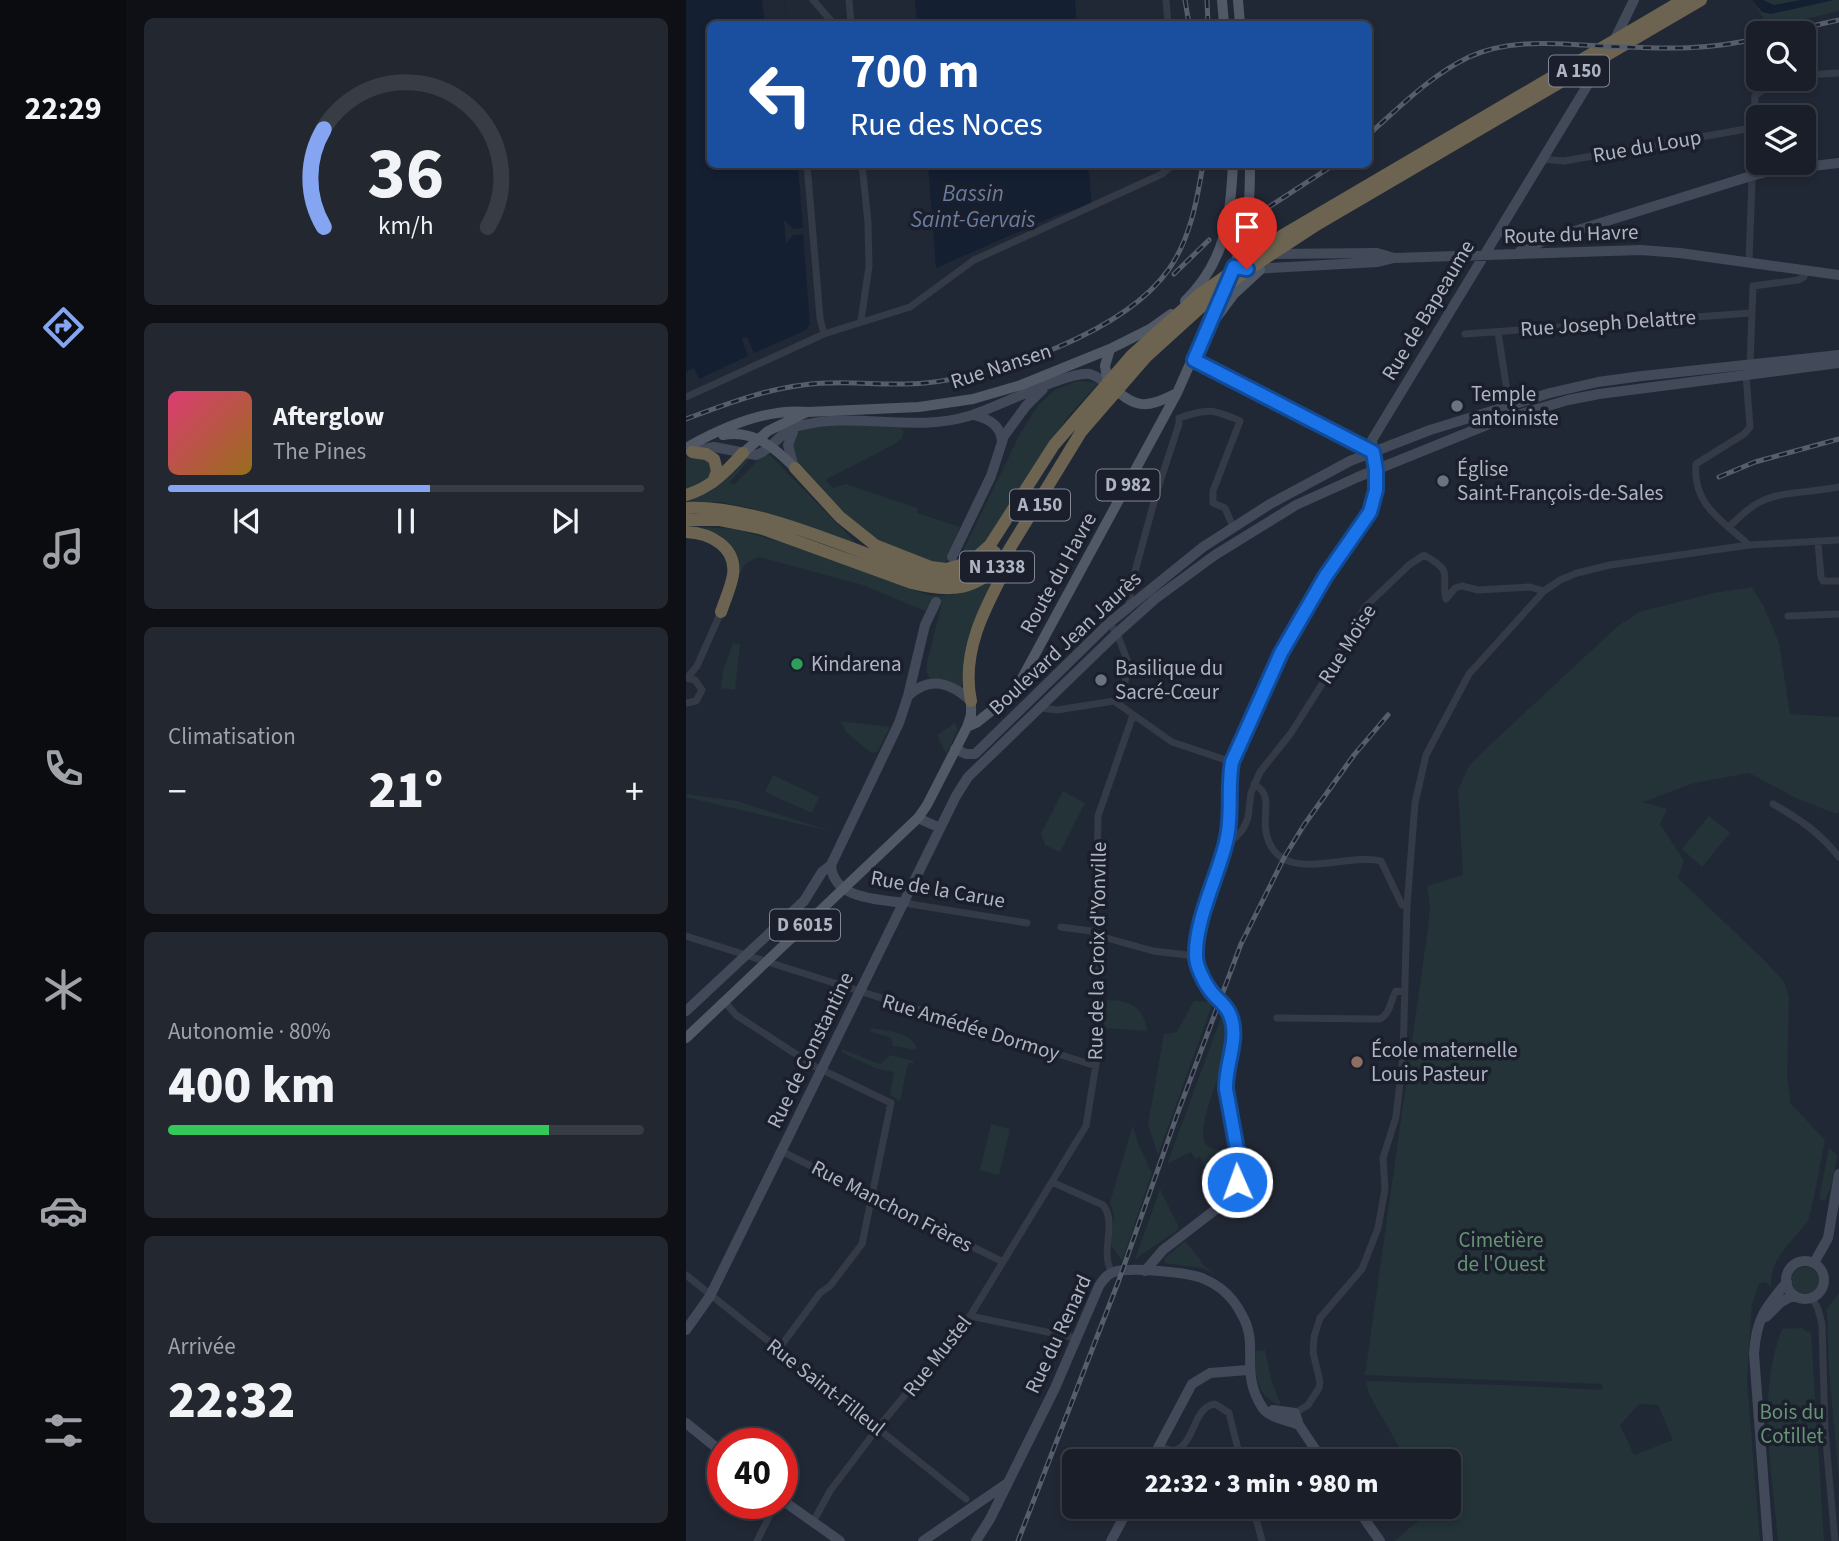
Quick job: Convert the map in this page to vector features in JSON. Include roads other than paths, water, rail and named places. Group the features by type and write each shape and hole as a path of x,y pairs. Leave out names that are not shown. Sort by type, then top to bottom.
{"highway":[{"name":"A 150","path":"971,701 969,660 981,617 991,595 1106,386 1132,355 1184,308 1259,251 1349,195 1683,0"},
{"name":"A 150","path":"970,573 993,556 1062,443 1166,337 1211,298 1257,264 1339,211 1701,0"},
{"path":"795,468 840,517 875,545 931,567 956,568 976,559 990,545 1042,462 1091,415"},
{"name":"N 1338","path":"686,520 720,520 747,525 912,583 937,589 960,587 974,583 996,568 1091,415"},
{"path":"688,450 706,454 714,459 717,471 713,482"},
{"path":"686,495 713,482 743,453"},
{"name":"N 1338","path":"686,508 749,514 928,575 957,577 970,573"},
{"path":"686,532 713,537 731,558 733,577 721,612"}],"main road":[{"path":"1222,0 1224,21"},
{"path":"1238,0 1240,21"},
{"name":"Rue Nansen","path":"688,450 703,438 766,415 793,410 808,412 954,403 1021,385 1110,349 1150,329 1170,314 1203,281 1215,262 1229,223 1233,168"},
{"name":"D 982","path":"1234,267 1246,231 1250,168"},
{"path":"1246,231 1262,254"},
{"name":"Route du Havre","path":"967,727 1014,693 1169,410 1234,267"},
{"path":"1206,331 1234,294 1260,270"},
{"path":"1110,349 1105,366 1106,386 1127,400 1146,406 1154,405 1177,393"},
{"path":"743,453 781,423 808,412"},
{"path":"703,438 730,433 759,439 770,445 795,468"},
{"name":"D 6015","path":"686,1038 918,818 967,727 971,715 971,701"}],"street":[{"path":"813,0 831,21"},
{"path":"849,0 851,21"},
{"path":"1166,0 1168,21"},
{"name":"Rue de Bapeaume","path":"1375,461 1372,440 1617,35 1634,0"},
{"path":"1816,74 1839,73"},
{"name":"Rue du Loup","path":"1542,159 1564,161 1746,129"},
{"path":"1513,254 1546,240 1751,176 1770,171 1839,163"},
{"path":"807,168 820,318 824,334"},
{"path":"861,321 869,266 862,168"},
{"path":"686,397 824,334 910,307 974,260 1162,174 1169,168"},
{"path":"1749,262 1751,176"},
{"name":"Route du Havre","path":"1220,250 1238,254 1377,253 1394,258"},
{"name":"Route du Havre","path":"1215,262 1260,270 1378,262 1394,258 1641,250 1839,275"},
{"path":"1749,545 1711,512 1701,499 1695,468 1699,460 1744,434 1750,427 1748,370 1753,286 1804,277 1806,270"},
{"name":"Rue Joseph Delattre","path":"1465,334 1750,313"},
{"path":"1498,332 1509,404"},
{"path":"1748,370 1839,355"},
{"path":"1145,1271 1163,1250 1224,1203 1233,1192 1239,1175 1240,1166 1225,1076 1234,1031 1231,1017 1220,999 1210,991 1196,956 1210,892 1229,828 1228,780 1232,762 1287,642 1325,577 1370,512 1376,490 1375,461 1194,360"},
{"path":"952,557 991,476 1002,442 1026,406 1073,363"},
{"path":"1748,370 1839,363"},
{"name":"Boulevard Jean Jaurès","path":"963,783 1116,632 1155,599 1215,555 1296,505 1430,429 1509,404 1598,382 1740,364 1748,370"},
{"name":"Boulevard Jean Jaurès","path":"955,749 966,754 975,754 1129,605 1203,547 1310,482 1568,400 1748,370"},
{"name":"Rue Nansen","path":"688,450 714,447 759,454 795,427 849,420 929,424 974,415 1047,385 1085,374 1096,376 1106,386"},
{"path":"1169,410 1179,418"},
{"path":"1179,418 1215,410 1240,421 1213,491 1213,503 1226,508 1233,527"},
{"path":"974,415 995,424 1001,433 1002,442"},
{"path":"1129,605 1134,574 1179,418"},
{"path":"795,427 788,445 795,468"},
{"path":"1729,527 1745,511 1775,496 1839,487"},
{"path":"1291,1416 1308,1405 1319,1388 1313,1352 1314,1337 1321,1318 1362,1269 1378,1228 1385,1189 1383,1158 1396,1117 1403,1057 1407,906 1415,803 1426,755 1469,674 1544,591 1577,573 1610,565 1749,545 1839,540"},
{"path":"1818,542 1821,578 1823,581 1839,582"},
{"name":"Rue Moïse","path":"1226,843 1236,838 1248,818 1254,784 1260,772 1291,733 1365,607 1409,565 1424,555 1441,566 1447,579 1446,599 1455,588 1462,586 1478,590 1530,587 1544,591"},
{"path":"908,696 925,625 936,601"},
{"path":"686,679 697,666 721,612"},
{"path":"1788,616 1839,614"},
{"path":"1109,623 1116,632 1129,665 1120,703"},
{"path":"686,679 695,680 702,690 696,701 687,704"},
{"path":"908,696 919,688 942,684 955,687 971,701"},
{"name":"D 6015","path":"686,1012 804,901 822,872 831,865 878,771 908,696"},
{"path":"1041,708 1058,710 1114,701 1172,742 1232,762"},
{"name":"Rue de la Croix d'Yonville","path":"1052,1182 1086,1126 1099,1034 1096,935 1098,816 1133,715"},
{"name":"Rue de Constantine","path":"686,1330 710,1296 963,783"},
{"path":"1254,784 1262,788 1267,796 1266,835 1278,854 1300,865 1381,861 1402,905 1407,906"},
{"path":"1773,804 1823,837 1839,857"},
{"path":"918,818 940,828"},
{"path":"831,865 832,876 843,889"},
{"name":"Rue de la Carue","path":"843,889 860,895 1027,923"},
{"path":"1061,927 1091,931 1096,935 1153,951 1196,956"},
{"name":"Rue Amédée Dormoy","path":"686,936 1096,1066"},
{"path":"1277,1018 1380,1019 1386,1016 1390,1009 1396,991 1405,992"},
{"path":"724,1002 736,1014 821,1070 891,1103 862,1244 830,1286 820,1293 778,1350"},
{"name":"Rue Manchon Frères","path":"781,1151 1003,1262"},
{"path":"1814,1263 1828,1238 1839,1174"},
{"path":"1052,1182 1106,1209 1109,1219 1108,1259 1112,1272"},
{"name":"Rue Mustel","path":"813,1522 830,1491 877,1429 970,1316 1052,1182"},
{"path":"1768,1541 1754,1354 1756,1332 1766,1307 1787,1282 1789,1271 1794,1265 1805,1261 1814,1263 1821,1270 1824,1280 1819,1292 1812,1297 1802,1298 1794,1295 1787,1282"},
{"name":"Rue du Renard","path":"976,1541 1000,1500 1055,1388 1100,1286 1112,1272 1145,1271 1202,1278 1228,1294 1249,1329 1251,1342 1248,1370"},
{"name":"Rue Saint-Filleul","path":"686,1275 966,1499"},
{"path":"1756,1332 1772,1310 1794,1295"},
{"path":"1812,1297 1822,1324 1825,1444 1835,1541"},
{"path":"970,1316 1076,1338"},
{"path":"1157,1449 1188,1388 1195,1381 1210,1373 1248,1370 1257,1396 1272,1409 1291,1416 1315,1449"},
{"path":"1177,1449 1184,1446 1204,1410 1215,1404 1229,1413 1238,1449"},
{"path":"686,1423 707,1440"},
{"path":"1159,1446 1167,1449"},
{"path":"923,1541 1008,1482"},
{"path":"986,1498 1000,1500"},
{"path":"798,1511 840,1541"},
{"path":"757,1541 768,1519"},
{"path":"1111,1541 1123,1519"},
{"path":"1256,1519 1262,1541"},
{"path":"1364,1519 1380,1541"}],"water":[{"path":"686,0 784,0 786,21 707,21 707,168 798,168 803,228 793,229 784,220 786,244 793,235 803,234 810,324 806,330 754,353 747,337 742,339 748,356 699,379 694,368 686,372"},
{"path":"915,0 1075,0 1077,21 917,21"},
{"path":"1752,0 1763,0 1774,5 1800,0 1834,0 1771,14 1762,12"},
{"name":"Bassin Saint-Gervais","path":"928,168 1088,168 1092,205 1059,214 936,268"}],"railway":[{"path":"1185,0 1188,21"},
{"path":"1207,0 1208,21"},
{"path":"1816,25 1839,20"},
{"path":"1372,131 1416,92 1455,64 1501,47 1550,44 1679,48 1746,40"},
{"path":"686,419 729,403 788,387 834,383 910,384 955,379 1023,360 1092,331 1149,292 1169,269 1187,232 1202,168"},
{"path":"1255,216 1329,168"},
{"path":"1174,274 1209,240"},
{"path":"1719,477 1755,462 1839,439"},
{"path":"1018,1541 1119,1280 1241,944 1285,856 1304,825 1354,755 1388,715"}],"place":[{"name":"Temple antoiniste","path":"1457,406"},
{"name":"Église Saint-François-de-Sales","path":"1443,481"},
{"name":"Kindarena","path":"797,664"},
{"name":"Basilique du Sacré-Cœur","path":"1101,680"},
{"name":"École maternelle Louis Pasteur","path":"1357,1062"}],"park label":[{"name":"Cimetière de l'Ouest","path":"1501,1252"},
{"name":"Bois du Cotillet","path":"1792,1424"}]}
